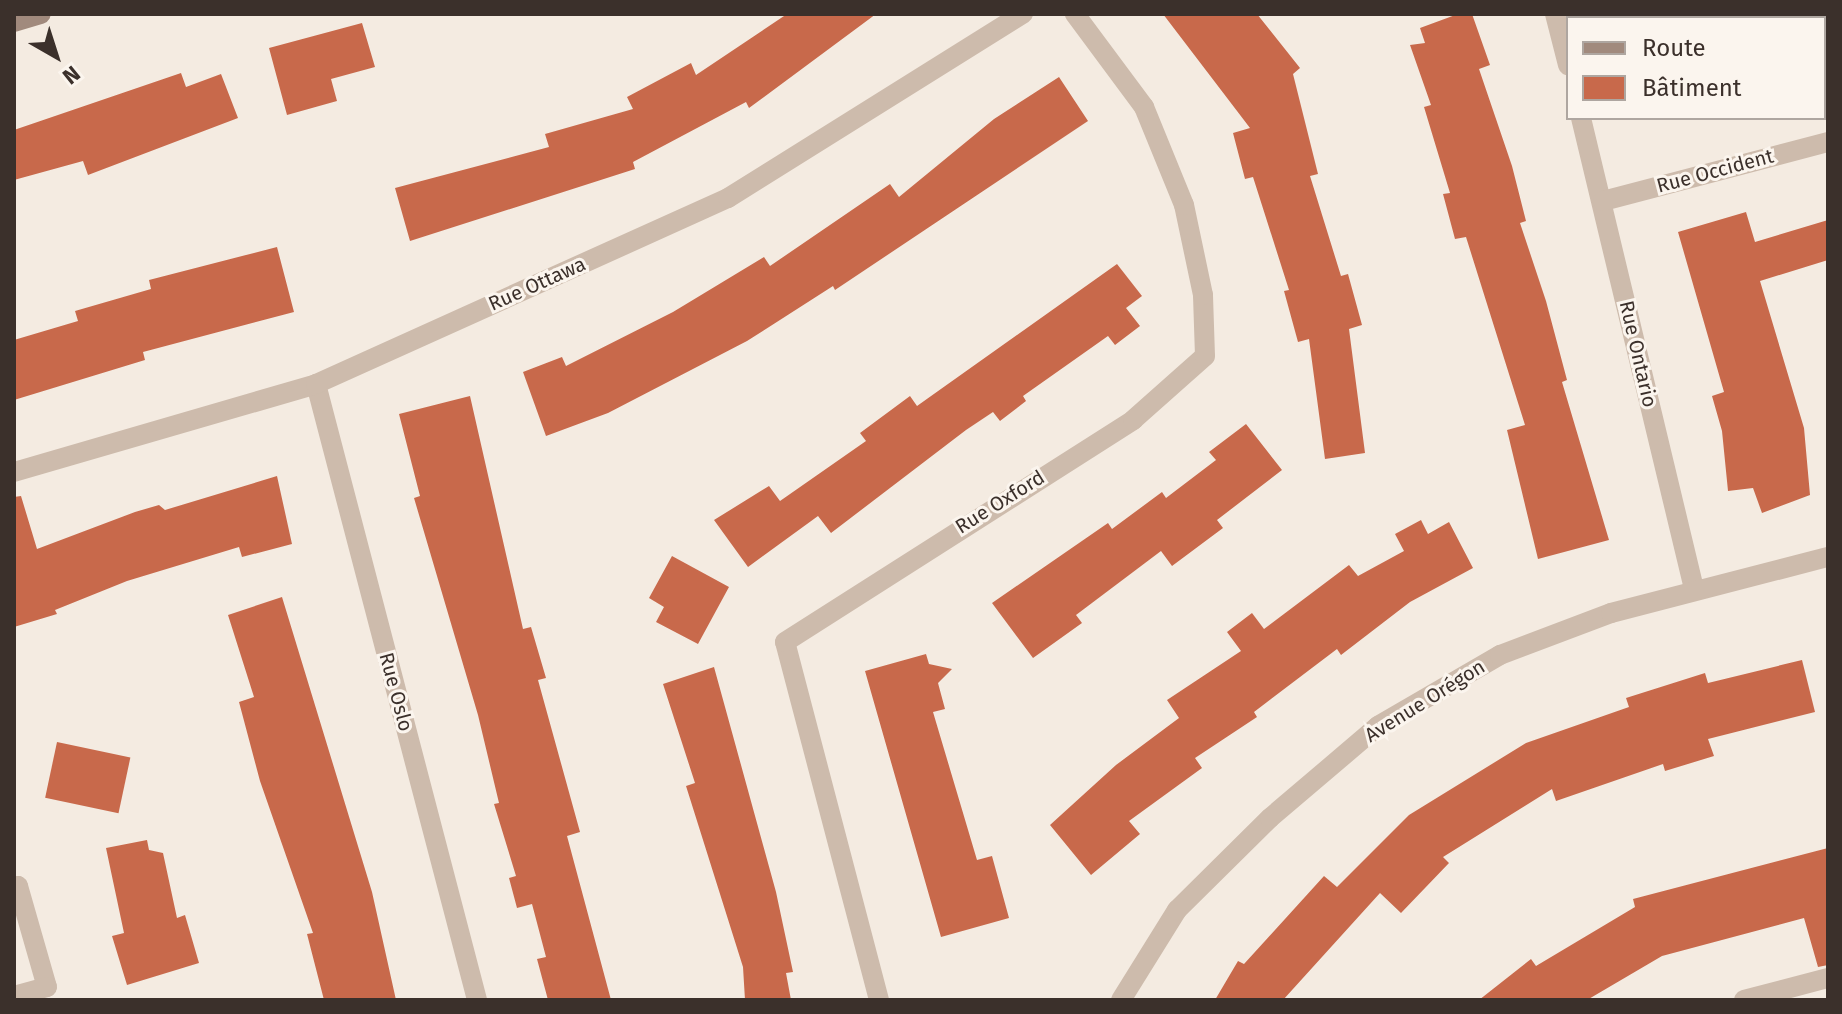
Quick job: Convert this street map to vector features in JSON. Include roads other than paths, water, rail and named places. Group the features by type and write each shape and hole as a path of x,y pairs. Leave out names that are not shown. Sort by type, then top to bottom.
{"street":[{"path":"14,22 41,14"},
{"name":"Rue Ottawa","path":"14,472 316,384 728,198 1023,14"},
{"name":"Rue Oxford","path":"879,1000 785,642 1133,420 1205,356 1203,295 1184,205 1144,107 1075,14"},
{"path":"1555,14 1566,57"},
{"name":"Rue Ontario","path":"1582,120 1694,590"},
{"name":"Rue Occident","path":"1603,201 1828,142"},
{"name":"Rue Oslo","path":"316,384 477,1000"},
{"name":"Avenue Orégon","path":"1121,1000 1177,910 1270,818 1378,726 1500,655 1611,613 1828,557"},
{"path":"14,887 18,886 47,987 14,996"},
{"path":"1744,1000 1828,978"}]}
